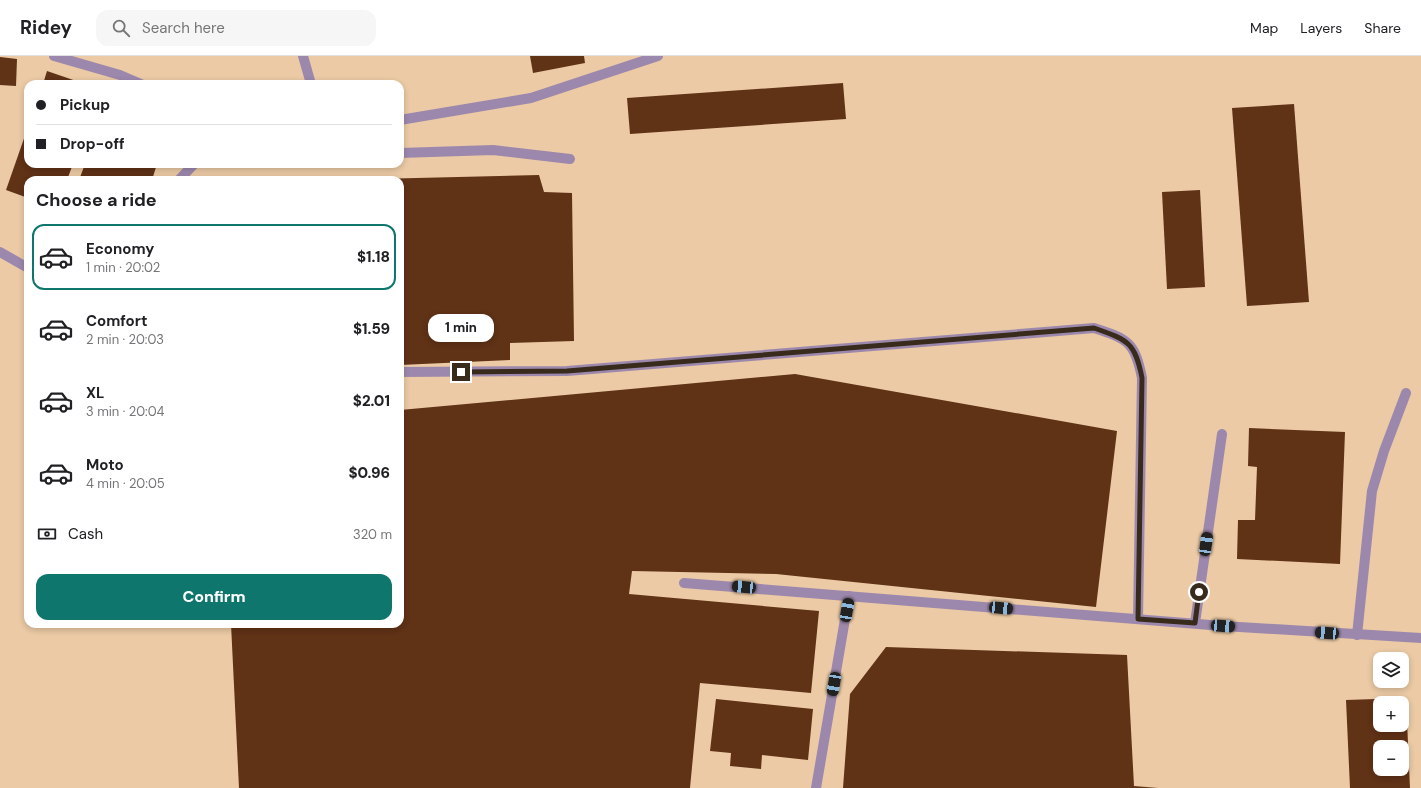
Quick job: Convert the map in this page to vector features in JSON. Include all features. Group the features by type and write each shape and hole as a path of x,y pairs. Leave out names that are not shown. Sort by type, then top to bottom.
{"street":[{"path":"54,56 120,75 132,80"},
{"path":"303,56 309,80"},
{"path":"404,119 532,98 658,56"},
{"path":"404,153 493,150 570,159"},
{"path":"183,176 190,168"},
{"path":"0,252 24,266"},
{"path":"404,372 567,371 1094,328 1123,338 1138,357 1142,378 1138,619"},
{"path":"1357,635 1372,491 1384,451 1406,393"},
{"path":"1195,623 1222,434"},
{"path":"684,583 1138,619 1357,635 1421,638"},
{"path":"816,788 849,596"}],"building":[{"path":"530,56 584,56 585,63 533,73"},
{"path":"0,57 17,59 16,86 0,85"},
{"path":"47,71 73,80 44,80"},
{"path":"843,83 846,119 630,134 627,98"},
{"path":"1294,104 1309,302 1247,306 1232,108"},
{"path":"24,138 24,168 72,168 68,176 24,176 24,197 6,190"},
{"path":"84,168 156,168 153,176 80,176"},
{"path":"539,175 544,192 572,193 574,341 510,343 510,360 404,365 404,178"},
{"path":"1200,190 1205,287 1167,289 1162,192"},
{"path":"795,374 1117,431 1096,607 776,574 632,571 629,594 819,611 811,693 700,683 690,788 239,788 231,628 404,628 404,410"},
{"path":"1249,428 1345,432 1340,564 1237,559 1238,520 1255,520 1257,467 1248,466"},
{"path":"886,647 1127,655 1134,786 1158,788 843,788 850,694"},
{"path":"716,699 813,709 808,760 762,755 761,769 730,766 731,753 710,751"},
{"path":"1373,699 1373,732 1408,732 1408,740 1373,740 1373,776 1409,776 1409,766 1410,788 1350,788 1346,700"}],"route":[{"path":"461,372 567,371 1094,328 1123,338 1138,357 1142,378 1138,619 1195,623 1199,592"}]}
